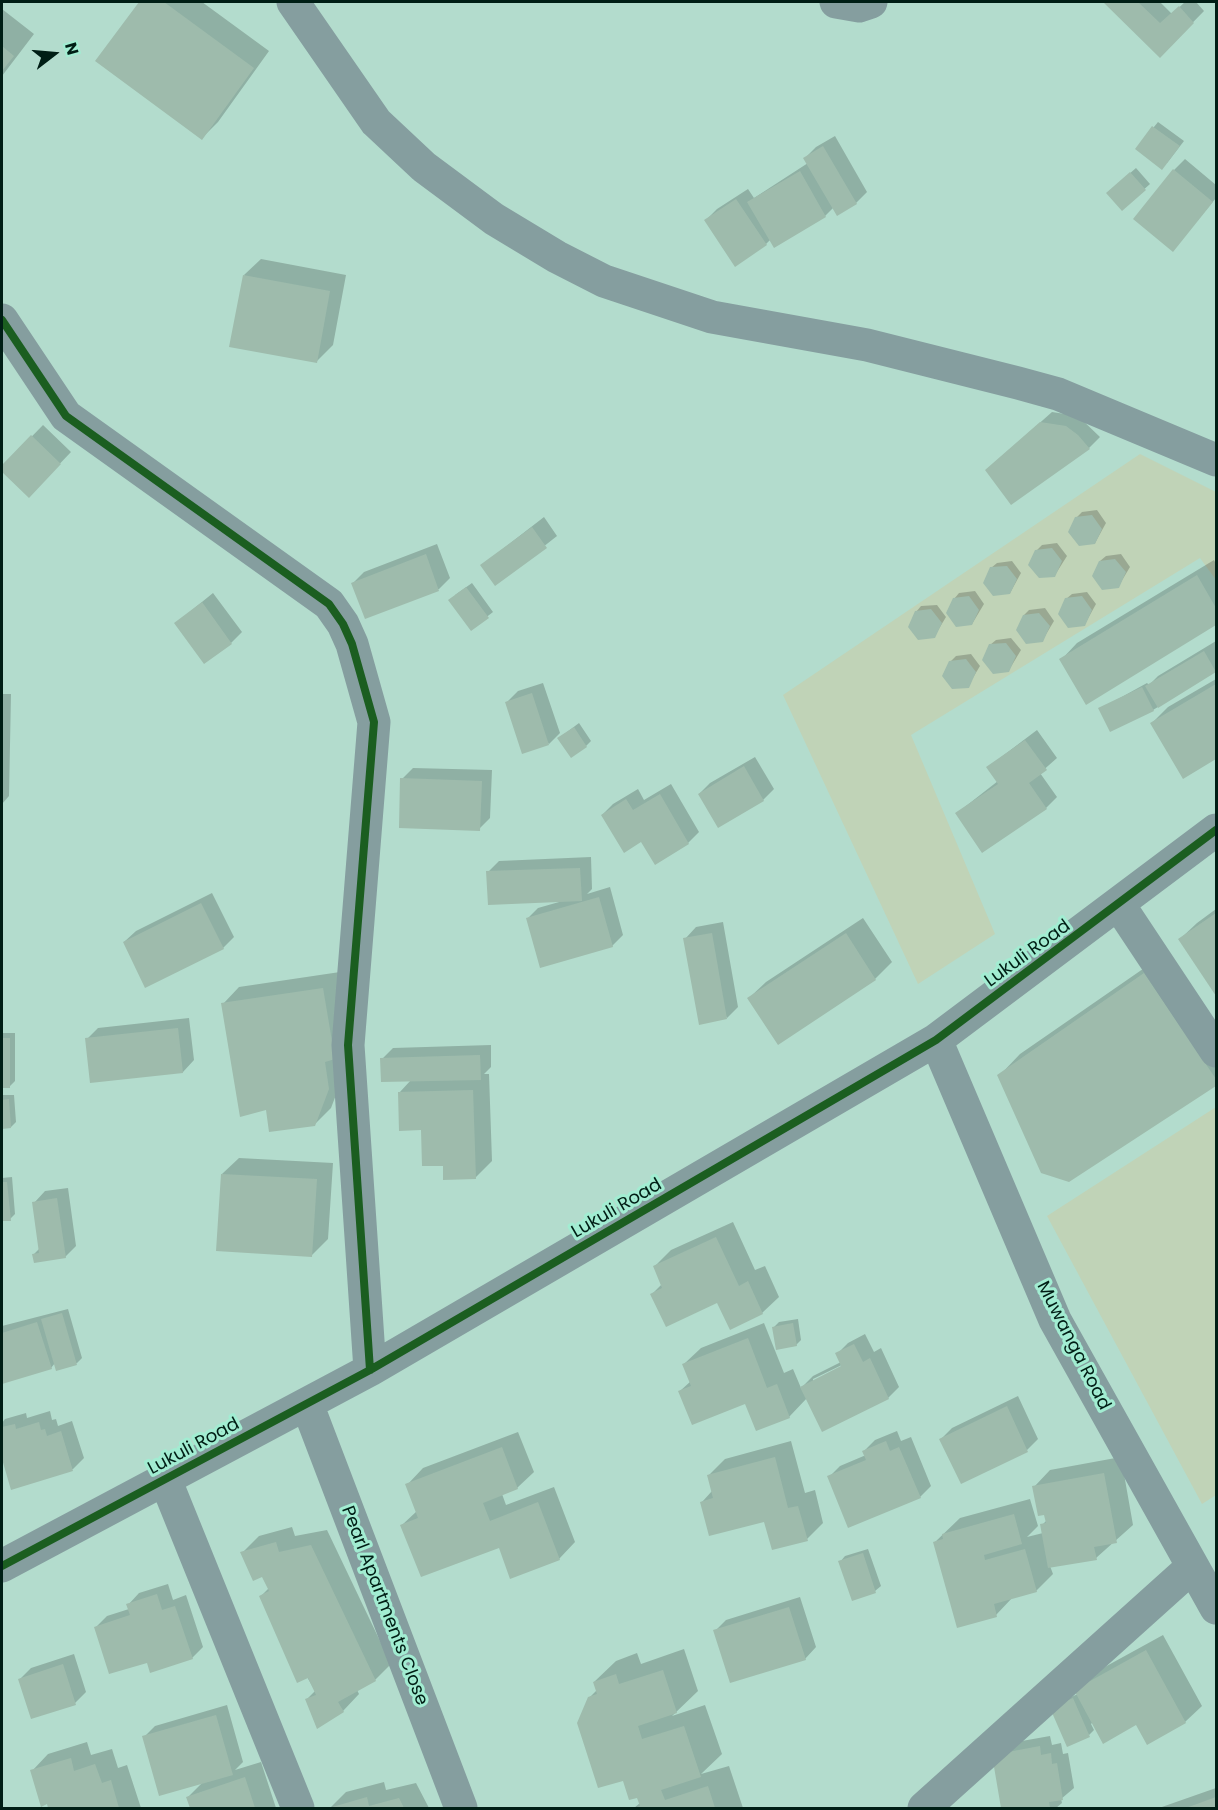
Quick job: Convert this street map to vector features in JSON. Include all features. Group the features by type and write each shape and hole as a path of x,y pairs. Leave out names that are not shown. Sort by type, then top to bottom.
{"street":[{"path":"293,2 376,122 424,167 494,219 557,257 604,281 712,317 867,345 1038,388 1216,460"},
{"path":"836,2 859,6 871,2"},
{"path":"2,321 66,416 328,604 343,624 352,644 374,722 348,1045 370,1370"},
{"name":"Lukuli Road","path":"2,1566 370,1370 936,1040 1216,830"},
{"path":"1119,905 1216,1051"},
{"name":"Muwanga Road","path":"936,1040 1055,1320 1216,1608"},
{"name":"Pearl Apartments Close","path":"307,1404 461,1809"},
{"path":"165,1479 298,1809"},
{"path":"924,1809 1192,1567"}],"green space":[{"path":"1140,454 1216,492 1216,580 1200,558 911,735 995,934 918,984 783,695"},
{"path":"1216,1107 1216,1495 1202,1504 1047,1216"}],"building":[{"path":"139,2 164,2 254,68 202,140 95,61"},
{"path":"1103,2 1138,2 1160,23 1179,6 1194,23 1160,58"},
{"path":"2,46 14,56 2,71"},
{"path":"1152,126 1180,146 1162,170 1135,149"},
{"path":"823,146 857,204 837,216 803,158"},
{"path":"1173,169 1213,202 1173,252 1133,219"},
{"path":"800,171 826,217 774,248 747,202"},
{"path":"1130,172 1146,190 1122,211 1106,193"},
{"path":"736,199 767,245 735,267 704,220"},
{"path":"243,275 330,291 317,363 229,347"},
{"path":"1040,422 1066,426 1078,435 1090,449 1011,505 985,470"},
{"path":"31,435 61,464 29,498 2,472 2,465"},
{"path":"1092,515 1102,529 1095,544 1079,546 1068,532 1075,517"},
{"path":"532,527 547,548 495,586 480,565"},
{"path":"1052,548 1062,561 1055,577 1039,578 1028,565 1035,550"},
{"path":"426,554 439,591 365,619 351,583"},
{"path":"1115,559 1126,572 1119,588 1102,590 1092,576 1099,561"},
{"path":"1007,566 1017,579 1010,594 993,596 983,583 990,567"},
{"path":"1197,575 1216,608 1216,625 1086,705 1059,659"},
{"path":"466,587 489,618 471,631 448,600"},
{"path":"969,596 979,610 972,625 956,627 946,613 953,598"},
{"path":"1082,596 1092,610 1085,626 1068,628 1058,614 1065,598"},
{"path":"202,602 232,644 204,664 174,623"},
{"path":"931,609 942,623 935,638 918,640 908,627 915,611"},
{"path":"1039,613 1050,626 1043,642 1026,644 1016,630 1023,615"},
{"path":"1006,643 1016,656 1009,672 993,674 982,660 989,644"},
{"path":"1204,651 1216,672 1158,708 1145,686"},
{"path":"966,659 976,672 969,688 952,689 942,676 949,661"},
{"path":"1216,684 1216,759 1183,779 1150,723"},
{"path":"1142,687 1154,711 1110,732 1098,708"},
{"path":"532,693 549,745 522,754 505,702"},
{"path":"574,727 587,747 571,758 557,738"},
{"path":"1025,740 1047,770 1029,783 1047,809 982,853 955,813 998,784 986,767"},
{"path":"744,766 764,801 718,828 698,794"},
{"path":"400,778 482,781 480,831 399,828"},
{"path":"660,794 689,844 655,865 641,842 624,853 601,815 626,799 633,810"},
{"path":"580,868 582,901 488,905 486,871"},
{"path":"599,897 613,947 540,968 526,918"},
{"path":"201,903 224,949 145,988 123,942"},
{"path":"1216,913 1216,996 1178,939"},
{"path":"712,933 727,1019 699,1025 683,938"},
{"path":"846,933 876,980 778,1045 747,998"},
{"path":"1144,973 1216,1079 1216,1086 1069,1182 1041,1173 997,1075"},
{"path":"323,988 335,1059 325,1062 329,1089 315,1126 269,1132 266,1110 240,1117 221,1003"},
{"path":"178,1028 183,1073 90,1083 85,1038"},
{"path":"2,1038 10,1038 10,1088 2,1088"},
{"path":"480,1055 481,1080 381,1082 380,1058"},
{"path":"473,1090 476,1179 443,1180 443,1166 422,1166 421,1130 399,1131 398,1092"},
{"path":"9,1099 11,1128 2,1129 2,1100"},
{"path":"221,1174 317,1179 312,1257 216,1251"},
{"path":"2,1182 7,1182 11,1221 2,1221"},
{"path":"57,1198 66,1258 34,1263 32,1254 39,1253 32,1202"},
{"path":"716,1237 739,1286 748,1281 763,1314 730,1330 717,1303 666,1327 650,1294 662,1288 653,1266"},
{"path":"62,1313 77,1365 56,1371 41,1319"},
{"path":"37,1322 52,1369 2,1384 2,1333"},
{"path":"793,1323 797,1346 776,1350 772,1327"},
{"path":"748,1338 767,1388 777,1384 790,1418 756,1431 745,1404 692,1425 678,1391 691,1386 682,1364"},
{"path":"854,1344 863,1362 870,1358 889,1399 822,1432 800,1387 841,1366 835,1353"},
{"path":"1007,1406 1028,1452 961,1484 939,1439"},
{"path":"39,1422 41,1430 45,1429 47,1436 61,1431 73,1471 11,1490 2,1459 2,1427 15,1424 16,1429"},
{"path":"886,1441 890,1451 899,1447 921,1498 848,1528 827,1476 866,1460 862,1451"},
{"path":"502,1447 518,1489 483,1503 490,1521 538,1502 560,1560 510,1579 499,1548 421,1577 400,1525 418,1518 405,1484"},
{"path":"775,1457 788,1508 798,1506 808,1541 772,1550 764,1522 709,1536 700,1502 713,1498 707,1475"},
{"path":"1104,1473 1117,1543 1094,1547 1097,1560 1048,1568 1040,1524 1046,1523 1044,1515 1038,1516 1032,1486"},
{"path":"1014,1514 1022,1544 984,1555 985,1560 1025,1549 1037,1592 994,1604 997,1617 957,1628 933,1542 943,1539 942,1534"},
{"path":"276,1542 279,1552 311,1545 376,1681 338,1702 344,1712 317,1729 305,1699 316,1695 308,1678 297,1683 259,1596 269,1591 262,1577 253,1581 240,1552"},
{"path":"863,1553 876,1593 852,1601 838,1561"},
{"path":"157,1594 162,1610 175,1606 193,1659 150,1673 147,1663 109,1674 94,1627 130,1615 126,1604"},
{"path":"789,1607 806,1660 730,1683 713,1630"},
{"path":"1146,1650 1186,1723 1147,1745 1136,1725 1103,1744 1074,1690"},
{"path":"63,1664 76,1705 31,1719 18,1679"},
{"path":"663,1670 677,1713 638,1726 642,1739 684,1726 701,1777 661,1790 665,1800 708,1786 715,1808 634,1808 640,1806 637,1798 629,1800 623,1781 598,1788 577,1723 588,1697 597,1694 593,1682 616,1674 619,1684"},
{"path":"1073,1698 1090,1737 1067,1747 1050,1708"},
{"path":"216,1715 233,1775 159,1796 142,1736"},
{"path":"1040,1746 1041,1755 1051,1753 1052,1764 1057,1763 1063,1800 1049,1802 1050,1808 1001,1808 992,1755"},
{"path":"71,1758 74,1771 95,1764 102,1783 111,1780 119,1808 48,1808 47,1804 41,1807 30,1770"},
{"path":"245,1777 255,1808 190,1808 186,1797"},
{"path":"367,1797 369,1806 399,1798 404,1808 329,1808"},
{"path":"1216,1797 1216,1808 1186,1808"}],"cycle path":[{"path":"2,320 66,416 329,604 343,624 352,644 374,722 348,1045 370,1370"},
{"path":"2,1566 370,1370 936,1040 1216,830"}]}
